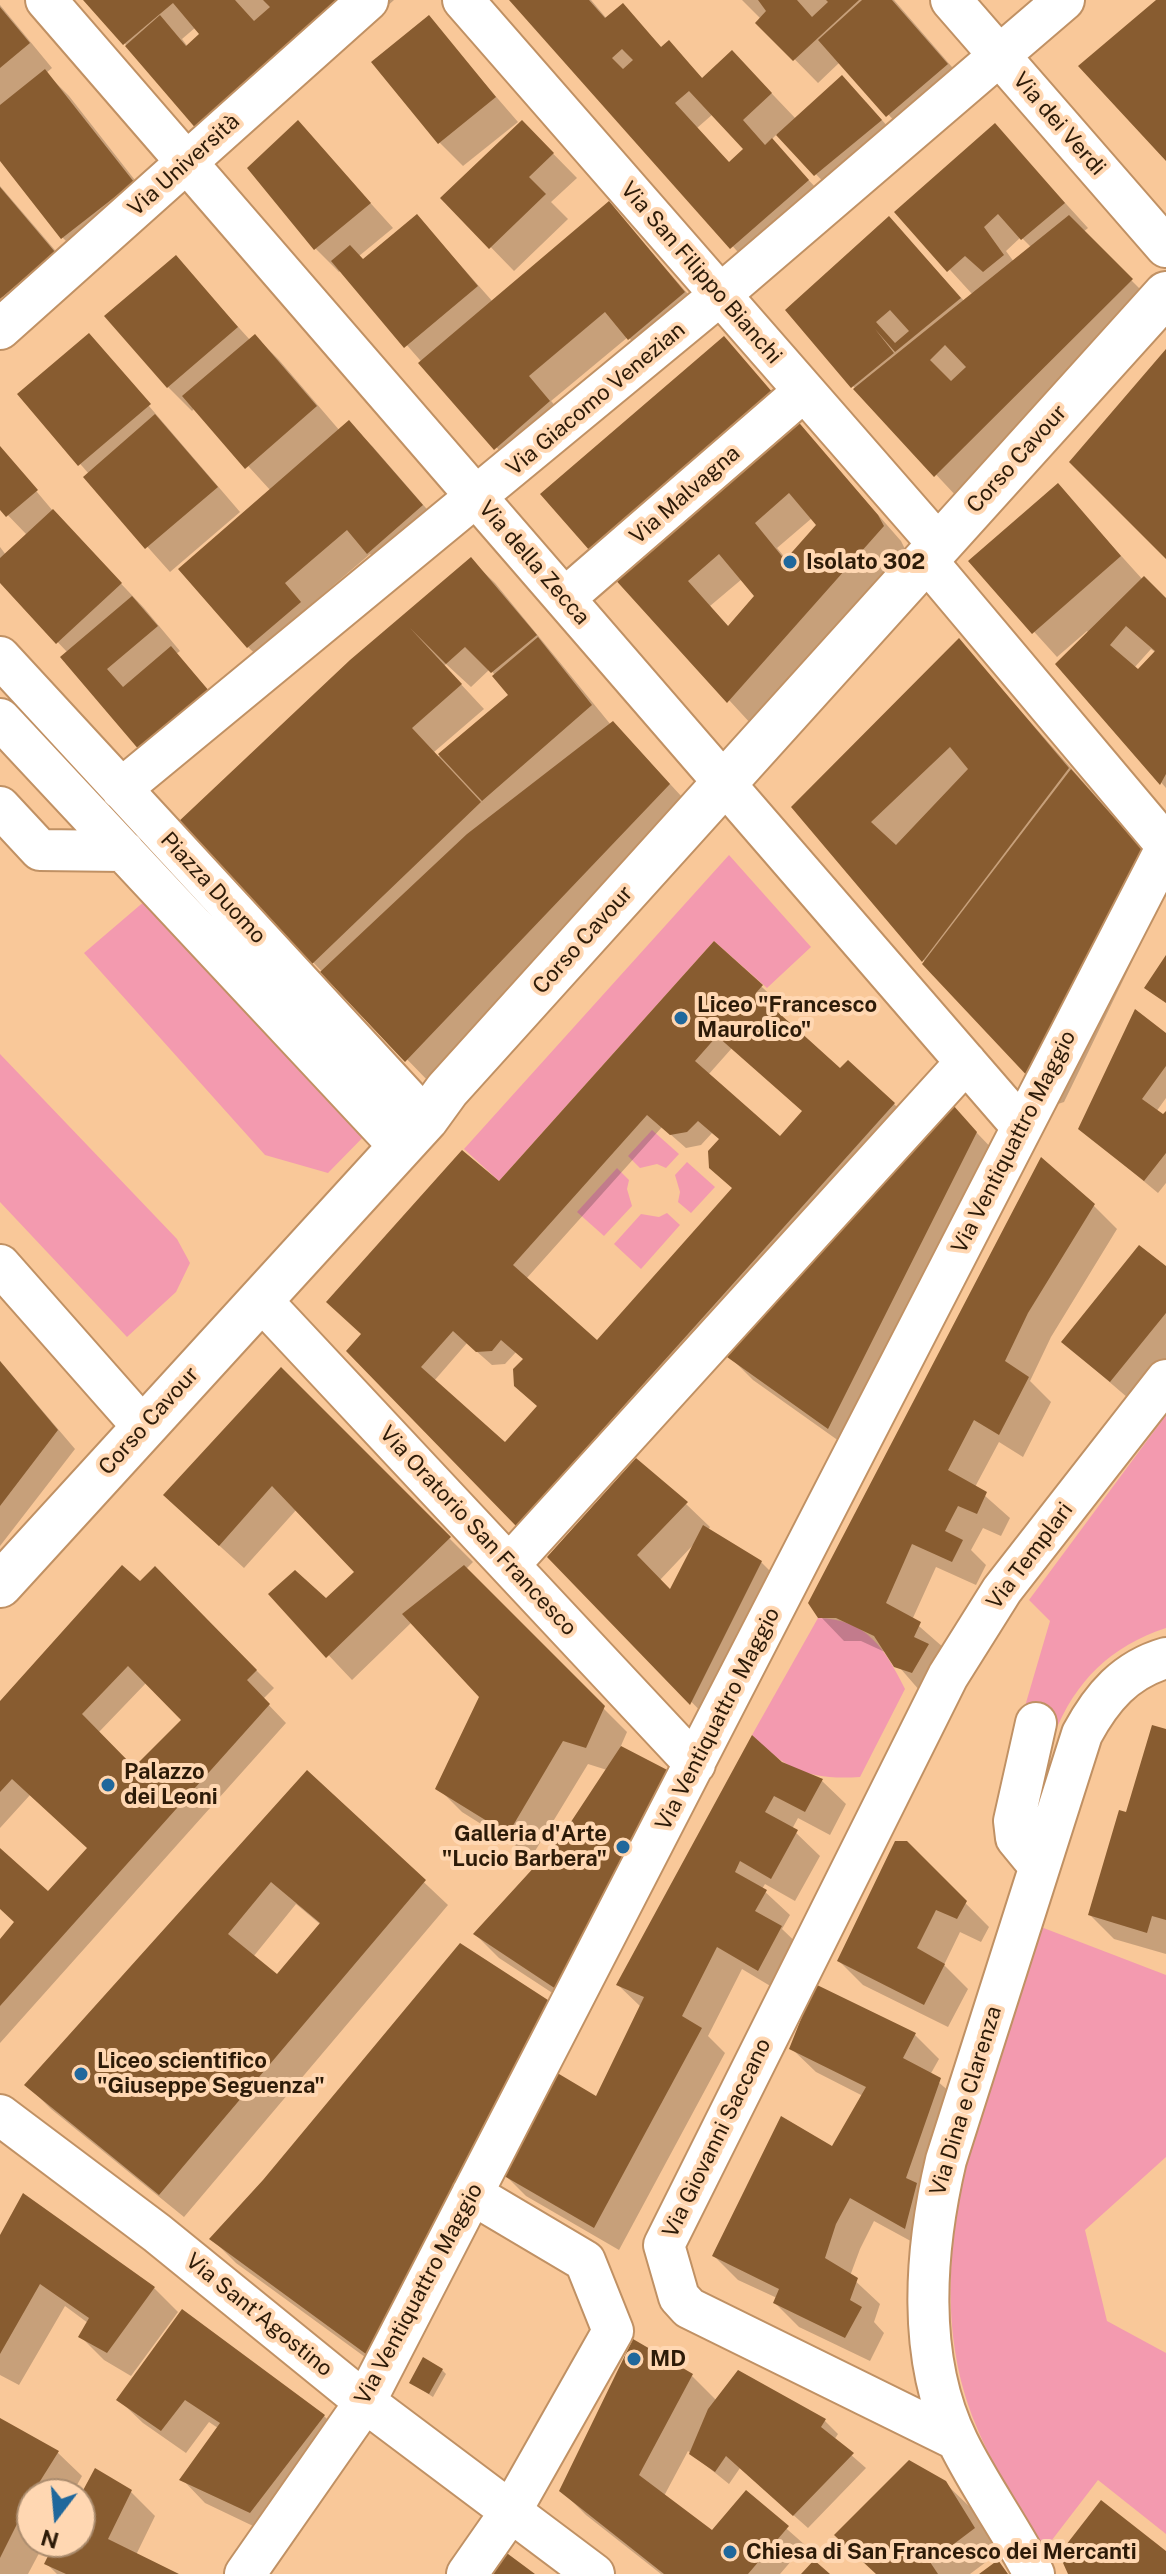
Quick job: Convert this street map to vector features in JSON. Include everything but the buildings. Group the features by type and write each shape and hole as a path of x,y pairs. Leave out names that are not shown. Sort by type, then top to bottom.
{"main road":[{"name":"Corso Cavour","path":"0,1585 413,1133 447,1090 1166,294"}],"street":[{"name":"Via della Zecca","path":"46,0 1022,1127"},
{"name":"Via Università","path":"0,329 368,0"},
{"name":"Via San Filippo Bianchi","path":"463,0 804,391 1166,847"},
{"name":"Via dei Verdi","path":"951,0 1166,247"},
{"name":"Via Giacomo Venezian","path":"121,789 720,295 1064,0"},
{"name":"Via Malvagna","path":"565,598 804,391"},
{"name":"Piazza Duomo","path":"0,657 121,789 413,1133"},
{"path":"0,719 124,851 413,1133"},
{"path":"0,807 40,850 124,851"},
{"name":"Via Ventiquattro Maggio","path":"245,2574 365,2402 1166,847"},
{"path":"509,1565 966,1062"},
{"path":"0,1265 143,1427"},
{"name":"Via Oratorio San Francesco","path":"260,1299 695,1764"},
{"name":"Via Templari","path":"914,1745 948,1676 1002,1590 1166,1380"},
{"name":"Via Dina e Clarenza","path":"1034,2574 957,2440 935,2368 929,2283 936,2203 1072,1761 1093,1713 1108,1692 1127,1676 1166,1658"},
{"path":"1036,1723 1014,1821 1016,1838 1039,1866"},
{"name":"Via Giovanni Saccano","path":"914,1745 664,2245 679,2297 689,2308 957,2440"},
{"name":"Via Sant'Agostino","path":"3,2126 157,2233 365,2402 594,2574"},
{"path":"467,2574 511,2511 613,2331 585,2261 472,2194"}],"shaded area":[{"path":"729,855 811,947 767,988 714,941 499,1181 464,1149"},
{"path":"153,894 372,1128 328,1173 265,1155 84,953"},
{"path":"0,1054 177,1239 190,1263 176,1292 127,1337 0,1202"},
{"path":"652,1130 679,1154 666,1168 657,1164 640,1168 628,1156"},
{"path":"687,1162 715,1187 691,1213 678,1202 680,1192 675,1175"},
{"path":"617,1168 629,1180 627,1189 632,1206 604,1236 577,1212"},
{"path":"667,1213 680,1225 641,1269 614,1244 641,1214 659,1217"},
{"path":"1166,1415 1166,1628 1128,1645 1097,1668 1073,1698 1054,1735 1023,1713 1050,1621 1029,1600"},
{"path":"818,1618 835,1620 862,1630 882,1649 905,1689 860,1777 827,1777 800,1771 777,1757 752,1735"},
{"path":"1041,1927 1166,1975 1166,2157 1085,2230 1107,2321 1166,2353 1166,2534 1098,2480 1042,2553 990,2456 965,2395 953,2335 951,2276 956,2217 968,2158 984,2099"}],"place":[{"name":"Isolato 302","path":"790,562"},
{"name":"Liceo \"Francesco Maurolico\"","path":"681,1018"},
{"name":"Palazzo dei Leoni","path":"108,1785"},
{"name":"Galleria d'Arte \"Lucio Barbera\"","path":"623,1847"},
{"name":"Liceo scientifico \"Giuseppe Seguenza\"","path":"81,2074"},
{"name":"MD","path":"634,2359"},
{"name":"Chiesa di San Francesco dei Mercanti","path":"730,2552"}]}
